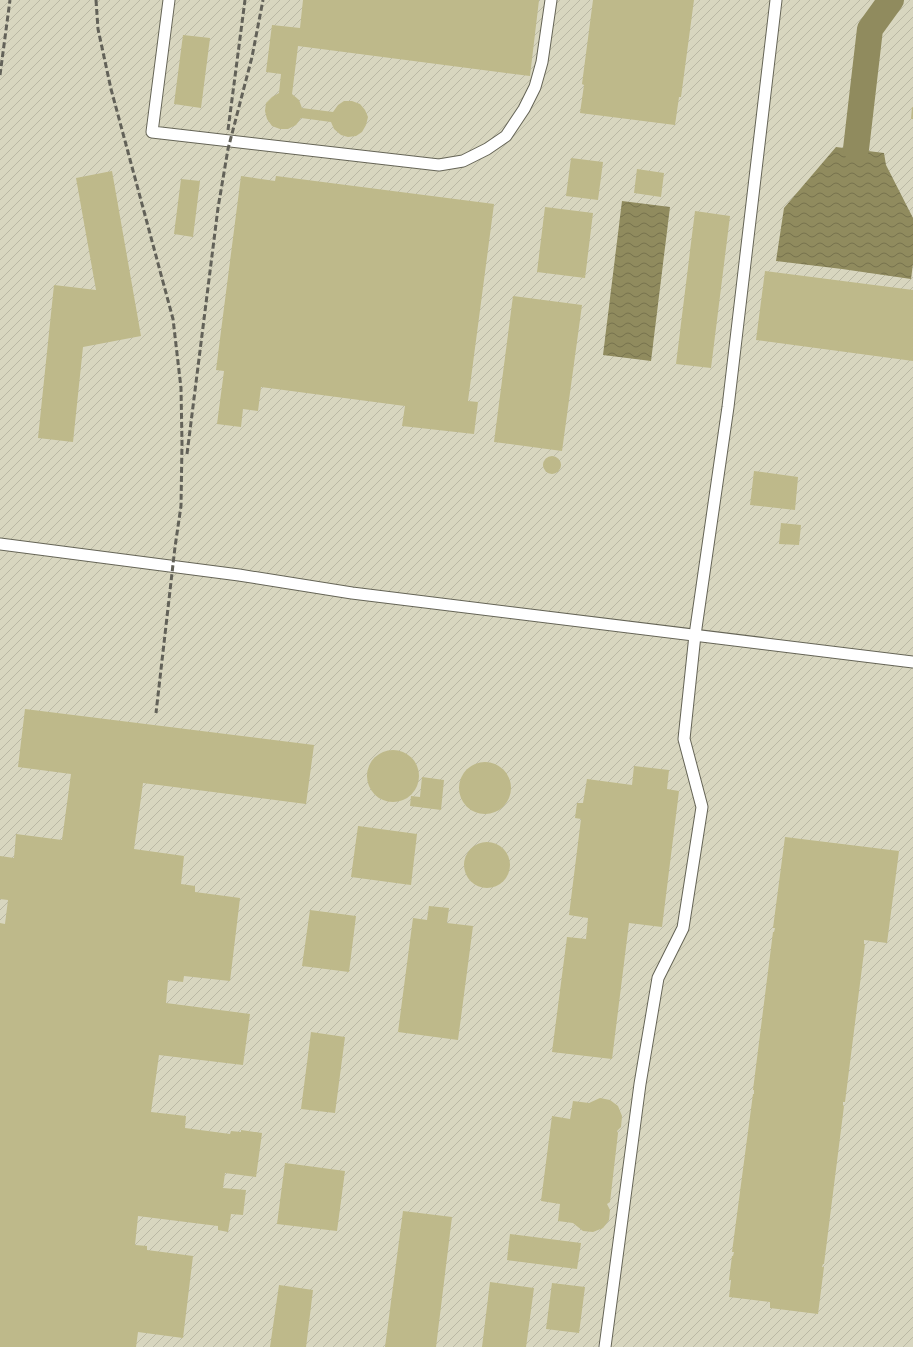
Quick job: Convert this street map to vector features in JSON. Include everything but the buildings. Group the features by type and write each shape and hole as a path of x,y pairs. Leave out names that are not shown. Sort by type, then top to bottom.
{"lane":[{"path":"169,0 152,132 439,165 463,161 506,136 524,109 535,87 542,62 551,0"},
{"path":"606,1347 640,1084 658,978 683,928 702,807 684,739 695,635 728,407 776,0"},
{"path":"0,544 239,575 352,593 913,662"}],"shaded area":[{"path":"0,0 913,0 913,1347 0,1347"}],"water":[{"path":"836,147 884,153 886,165 913,218 913,264 911,279 776,261 784,208"},
{"path":"622,201 670,207 651,361 603,355"}],"waterway":[{"path":"856,149 870,29 891,0"}],"railway":[{"path":"0,75 10,0"},
{"path":"96,0 98,29 111,89 173,319 181,388 181,506 156,713"},
{"path":"228,130 245,0"},
{"path":"187,454 218,208 228,149 252,57 263,0"}]}
